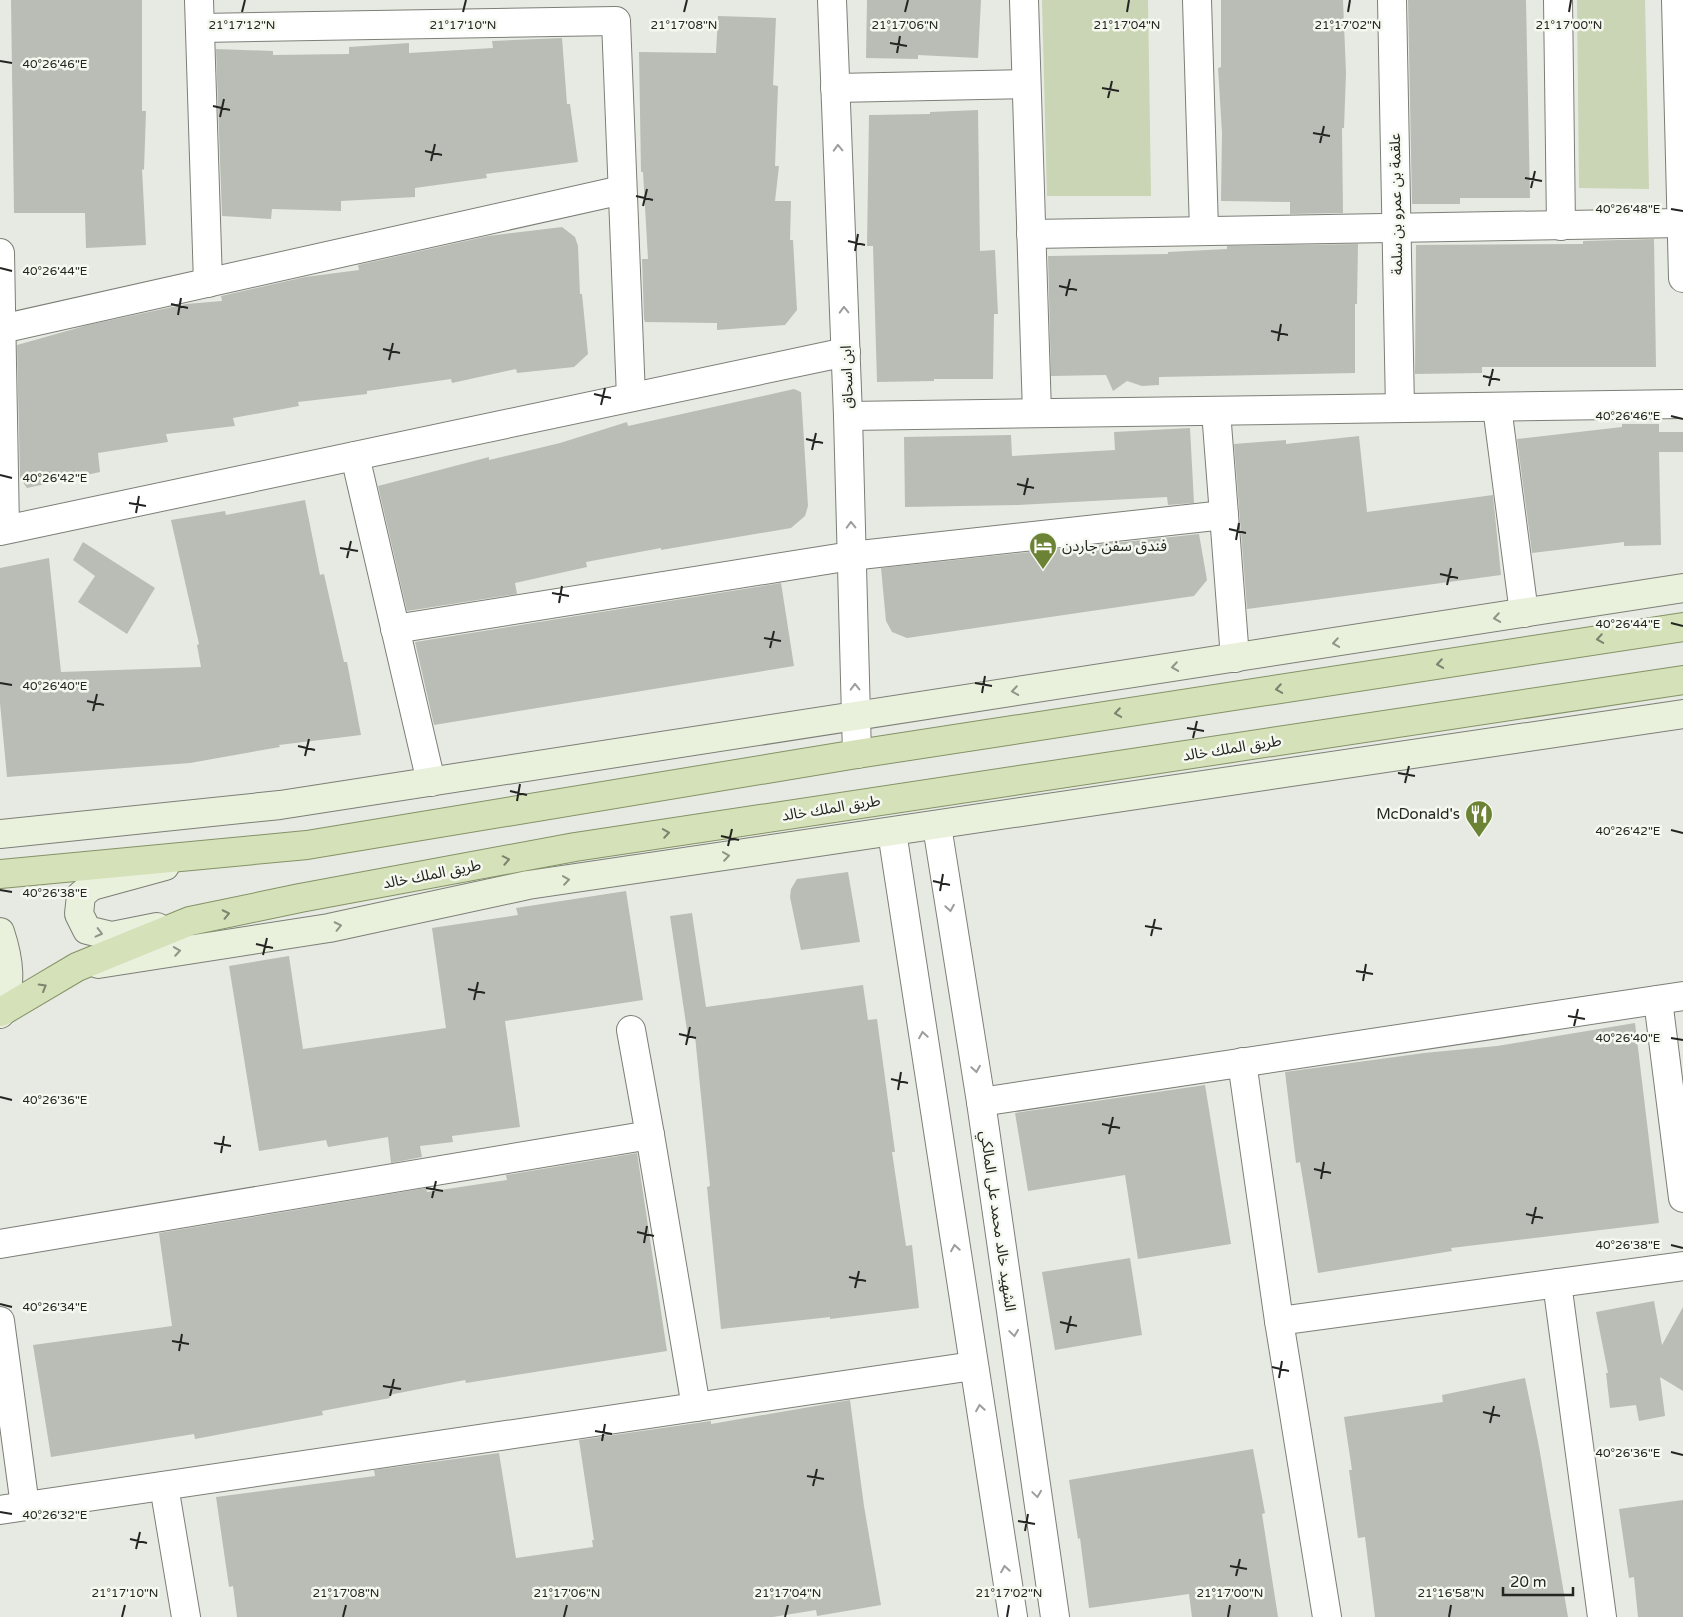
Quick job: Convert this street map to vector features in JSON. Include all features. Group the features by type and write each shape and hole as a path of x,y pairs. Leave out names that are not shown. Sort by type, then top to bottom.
{"main road":[{"path":"0,834 280,805 1683,588"},
{"path":"0,874 196,857 307,845 856,754 1683,627"},
{"name":"طريق الملك خالد","path":"1,1013 77,967 190,921 575,847 1683,680"},
{"path":"77,967 329,928 528,885 937,826 1683,714"},
{"path":"190,921 112,936 87,930 79,914 80,895 92,886 196,857"},
{"path":"0,932 8,956 9,984 1,1013"}],"street":[{"path":"199,0 208,283"},
{"name":"ابن اسحاق","path":"832,0 846,352 856,754"},
{"path":"1024,0 1037,413"},
{"path":"1197,0 1204,230"},
{"name":"علقمة بن عمرو بن سلمة","path":"1392,0 1400,408"},
{"path":"1558,0 1561,226"},
{"path":"1676,0 1683,278"},
{"path":"200,28 616,21 631,397"},
{"path":"835,88 1026,84"},
{"path":"2,329 622,190"},
{"path":"1031,234 1396,226 1561,226 1681,223"},
{"path":"0,253 3,530 846,352"},
{"path":"848,416 1683,404"},
{"path":"1497,407 1524,614"},
{"path":"1216,411 1235,658"},
{"path":"355,456 431,782"},
{"path":"396,629 852,556 1224,515"},
{"name":"الشهيد خالد محمد على المالكي","path":"937,826 981,1102 1055,1617"},
{"path":"892,832 1013,1617"},
{"path":"981,1102 1670,998 1683,1198"},
{"path":"631,1030 696,1407"},
{"path":"1242,1062 1279,1321 1327,1617"},
{"path":"0,1244 650,1135"},
{"path":"1279,1321 1683,1266"},
{"path":"1557,1283 1602,1617"},
{"path":"0,1321 13,1508 973,1366"},
{"path":"164,1486 186,1617"}],"green space":[{"path":"1042,0 1148,0 1151,196 1047,196"},
{"path":"1577,0 1645,0 1649,189 1579,188"}],"building":[{"path":"11,0 142,0 142,111 146,111 144,170 142,169 146,245 86,248 85,213 14,213"},
{"path":"867,0 981,0 978,58 918,55 918,59 866,58"},
{"path":"1221,0 1343,0 1346,73 1344,128 1342,128 1343,213 1290,214 1290,202 1221,201 1222,133 1218,68 1221,67"},
{"path":"1408,0 1526,0 1530,198 1460,198 1460,204 1412,204"},
{"path":"718,16 776,18 773,85 778,86 775,166 779,166 775,201 791,201 790,240 793,240 797,310 785,325 717,330 717,323 645,322 644,319 642,259 648,259 643,172 641,172 639,52 716,53"},
{"path":"562,38 567,104 570,104 578,162 486,174 487,178 415,188 415,197 341,201 341,211 272,209 271,219 222,216 216,49 273,51 273,55 349,54 349,47 409,43 409,53 493,48 492,41"},
{"path":"978,110 980,251 995,250 998,314 994,314 993,379 934,379 934,381 877,382 873,246 867,246 869,115 930,114 930,112"},
{"path":"562,227 575,237 578,246 580,294 582,294 588,354 574,367 517,373 516,369 452,383 451,379 367,391 367,394 298,402 299,406 233,418 235,426 166,434 168,442 98,453 100,472 27,488 20,478 17,345 88,325 186,304 222,301 221,296 305,277 359,270 358,265 488,236"},
{"path":"1654,239 1656,367 1482,367 1482,373 1415,374 1416,245 1583,244 1583,241"},
{"path":"1358,244 1357,304 1355,304 1355,373 1159,377 1159,385 1142,386 1127,381 1113,391 1106,375 1051,376 1048,256 1168,254 1168,252 1227,249 1227,246"},
{"path":"794,389 801,392 808,506 805,516 791,528 661,550 661,548 586,562 587,567 515,583 517,594 407,611 378,486 489,457 489,460 560,443 627,422 628,426"},
{"path":"1622,424 1659,424 1659,432 1683,432 1683,452 1659,452 1661,545 1624,546 1624,542 1532,553 1517,439 1622,427"},
{"path":"1190,428 1194,503 1168,505 1167,497 1018,505 905,507 904,437 1011,435 1012,456 1115,450 1114,432"},
{"path":"1359,436 1367,512 1493,495 1501,575 1247,609 1234,444 1286,440 1286,444"},
{"path":"305,500 320,575 324,574 344,662 347,662 361,735 279,745 280,747 190,763 7,777 0,703 0,568 49,558 61,672 201,667 197,645 199,644 171,520 225,511 226,515"},
{"name":"فندق سفن جاردن","path":"1199,534 1207,580 1194,596 907,638 892,632 886,621 881,568"},
{"path":"83,542 155,588 127,634 78,602 95,576 73,560"},
{"path":"781,583 794,666 434,725 415,642"},
{"path":"848,872 860,942 801,950 790,897 791,889 797,879"},
{"path":"626,891 643,1000 505,1021 520,1127 452,1136 453,1142 420,1146 422,1157 391,1163 388,1137 328,1147 326,1140 259,1151 229,966 289,956 303,1049 446,1028 432,928 518,915 516,908"},
{"path":"692,913 706,1007 863,985 868,1020 877,1019 895,1152 892,1152 906,1246 912,1245 919,1308 830,1319 830,1317 721,1329 707,1187 710,1186 695,1036 688,1037 670,916"},
{"path":"1635,1023 1659,1223 1451,1248 1452,1251 1318,1273 1300,1162 1296,1163 1285,1072 1424,1053 1497,1046"},
{"path":"1205,1085 1231,1244 1138,1259 1125,1175 1028,1191 1015,1113"},
{"path":"637,1153 667,1351 466,1383 465,1380 389,1395 390,1398 322,1411 323,1415 195,1439 194,1434 51,1457 33,1345 172,1326 159,1233 426,1188 427,1192 507,1180 506,1175"},
{"path":"1130,1258 1142,1335 1055,1350 1042,1272"},
{"path":"1654,1301 1662,1345 1683,1307 1683,1391 1660,1377 1665,1416 1639,1421 1636,1405 1610,1408 1606,1373 1608,1373 1596,1312"},
{"path":"1525,1378 1539,1447 1568,1617 1375,1617 1365,1537 1358,1538 1349,1470 1352,1470 1344,1417 1443,1402 1442,1395"},
{"path":"850,1400 864,1506 881,1605 817,1616 816,1610 773,1617 237,1617 233,1586 229,1587 216,1497 375,1476 374,1470 499,1453 516,1558 593,1547 592,1540 594,1540 579,1440 711,1421 711,1424"},
{"path":"1253,1449 1265,1513 1262,1514 1278,1617 1192,1617 1189,1594 1089,1608 1080,1538 1078,1539 1069,1480"},
{"path":"1683,1500 1683,1617 1638,1617 1634,1577 1629,1578 1619,1509"}],"place":[{"name":"فندق سفن جاردن","path":"1043,570"},
{"name":"McDonald's","path":"1479,838"}]}
